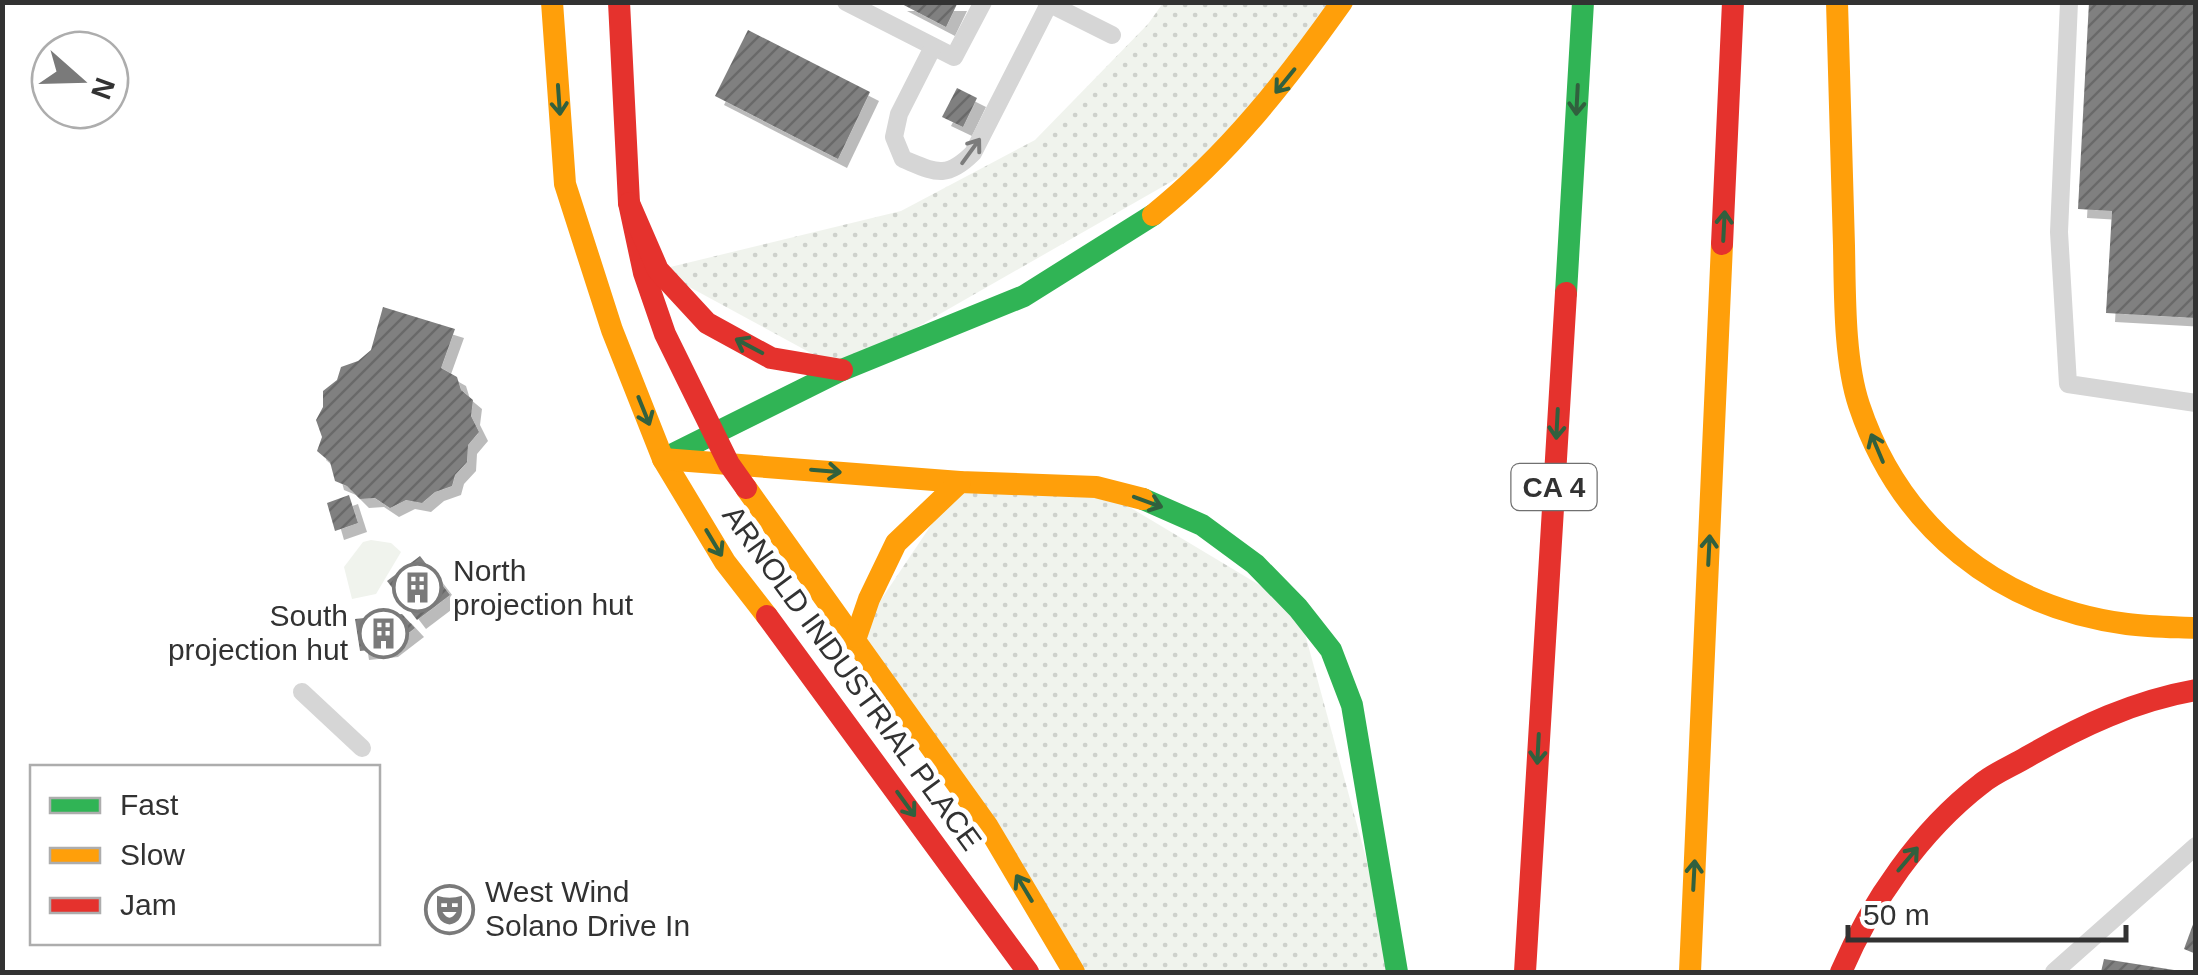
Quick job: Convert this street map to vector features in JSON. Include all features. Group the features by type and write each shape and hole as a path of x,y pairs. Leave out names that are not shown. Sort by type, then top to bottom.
{"main road":[{"name":"ARNOLD INDUSTRIAL PLACE","path":"552,2 565,184 612,330 664,459 725,562 1028,972"},
{"name":"ARNOLD INDUSTRIAL PLACE","path":"619,2 629,203 644,273 665,334 729,464 988,827 1074,972"},
{"path":"664,459 842,370 1024,296 1154,214 1225,151 1286,81 1342,2"},
{"name":"CA 4","path":"1525,972 1583,2"},
{"path":"1690,972 1733,2"},
{"path":"1836,2 1846,322 1858,403 1892,481 1930,529 1977,568 2040,601 2127,624 2196,628"},
{"path":"629,203 658,270 707,323 771,358 842,370"},
{"path":"664,459 960,482 1096,487 1144,499 1202,524 1255,564 1298,608 1331,650 1351,700 1397,972"},
{"path":"856,637 869,598 896,543 960,482"},
{"path":"1841,972 1850,948 1903,863 1981,783 2088,722 2172,693 2196,690"}],"lane":[{"path":"846,2 954,57 984,2"},
{"path":"2070,2 2059,232 2068,384 2196,403"},
{"path":"933,46 899,114 894,137 904,159 936,172 958,168 973,153 1047,3 1112,35"},
{"path":"302,692 362,748"},
{"path":"2054,972 2196,846"}],"shaded area":[{"path":"1163,3 1342,3 1225,151 842,370 658,270 901,211 1035,140 1148,24"},
{"path":"960,482 1096,487 1298,608 1397,972 1074,972 856,637"},
{"path":"363,542 391,543 401,552 376,594 352,599 344,567"}],"building":[{"path":"898,2 958,2 946,27"},
{"path":"2089,2 2196,2 2196,318 2106,313 2112,211 2078,209"},
{"path":"748,30 870,92 838,159 715,96"},
{"path":"957,88 977,98 963,127 942,117"},
{"path":"383,307 455,329 441,368 457,377 461,390 473,400 471,416 479,432 468,445 467,462 455,475 452,486 435,492 422,503 406,500 390,508 375,498 360,499 335,481 330,462 317,451 322,437 316,420 323,407 323,391 337,380 341,367 358,361 371,350"},
{"path":"349,495 358,523 335,531 327,503"},
{"name":"North projection hut","path":"420,556 450,595 417,620 387,581"},
{"name":"South projection hut","path":"402,614 415,628 389,648 360,651 355,619"},
{"path":"2196,919 2196,954 2184,949"},
{"path":"2104,959 2174,970 2174,972 2101,972"}],"traffic: fast":[{"path":"1566,293 1583,2"},
{"path":"665,458 842,370 1024,296 1153,215"},
{"path":"1143,499 1202,525 1255,564 1298,608 1331,650 1352,705 1397,972"}],"traffic: slow":[{"path":"552,2 565,184 612,330 663,459 725,562 767,616"},
{"path":"1153,215 1207,167 1255,115 1342,2"},
{"path":"1837,2 1848,348 1859,405 1877,449 1900,489 1928,524 1960,554 1997,580 2080,615 2136,625 2196,628"},
{"path":"1690,972 1722,244"},
{"path":"663,459 960,482 1096,487 1143,499"},
{"path":"856,637 896,543 960,482"},
{"path":"746,488 988,827 1074,972"}],"traffic: jam":[{"path":"619,2 629,203 644,273 665,334 729,464 746,488"},
{"path":"1722,244 1733,2"},
{"path":"629,203 658,270 707,323 771,358 842,370"},
{"path":"1525,972 1566,293"},
{"path":"767,616 1028,972"},
{"path":"1841,972 1899,869 1938,823 1981,784 2108,716 2196,690"}],"place":[{"name":"North projection hut","path":"418,588"},
{"name":"South projection hut","path":"383,633"},
{"name":"West Wind Solano Drive In","path":"450,909"}]}
